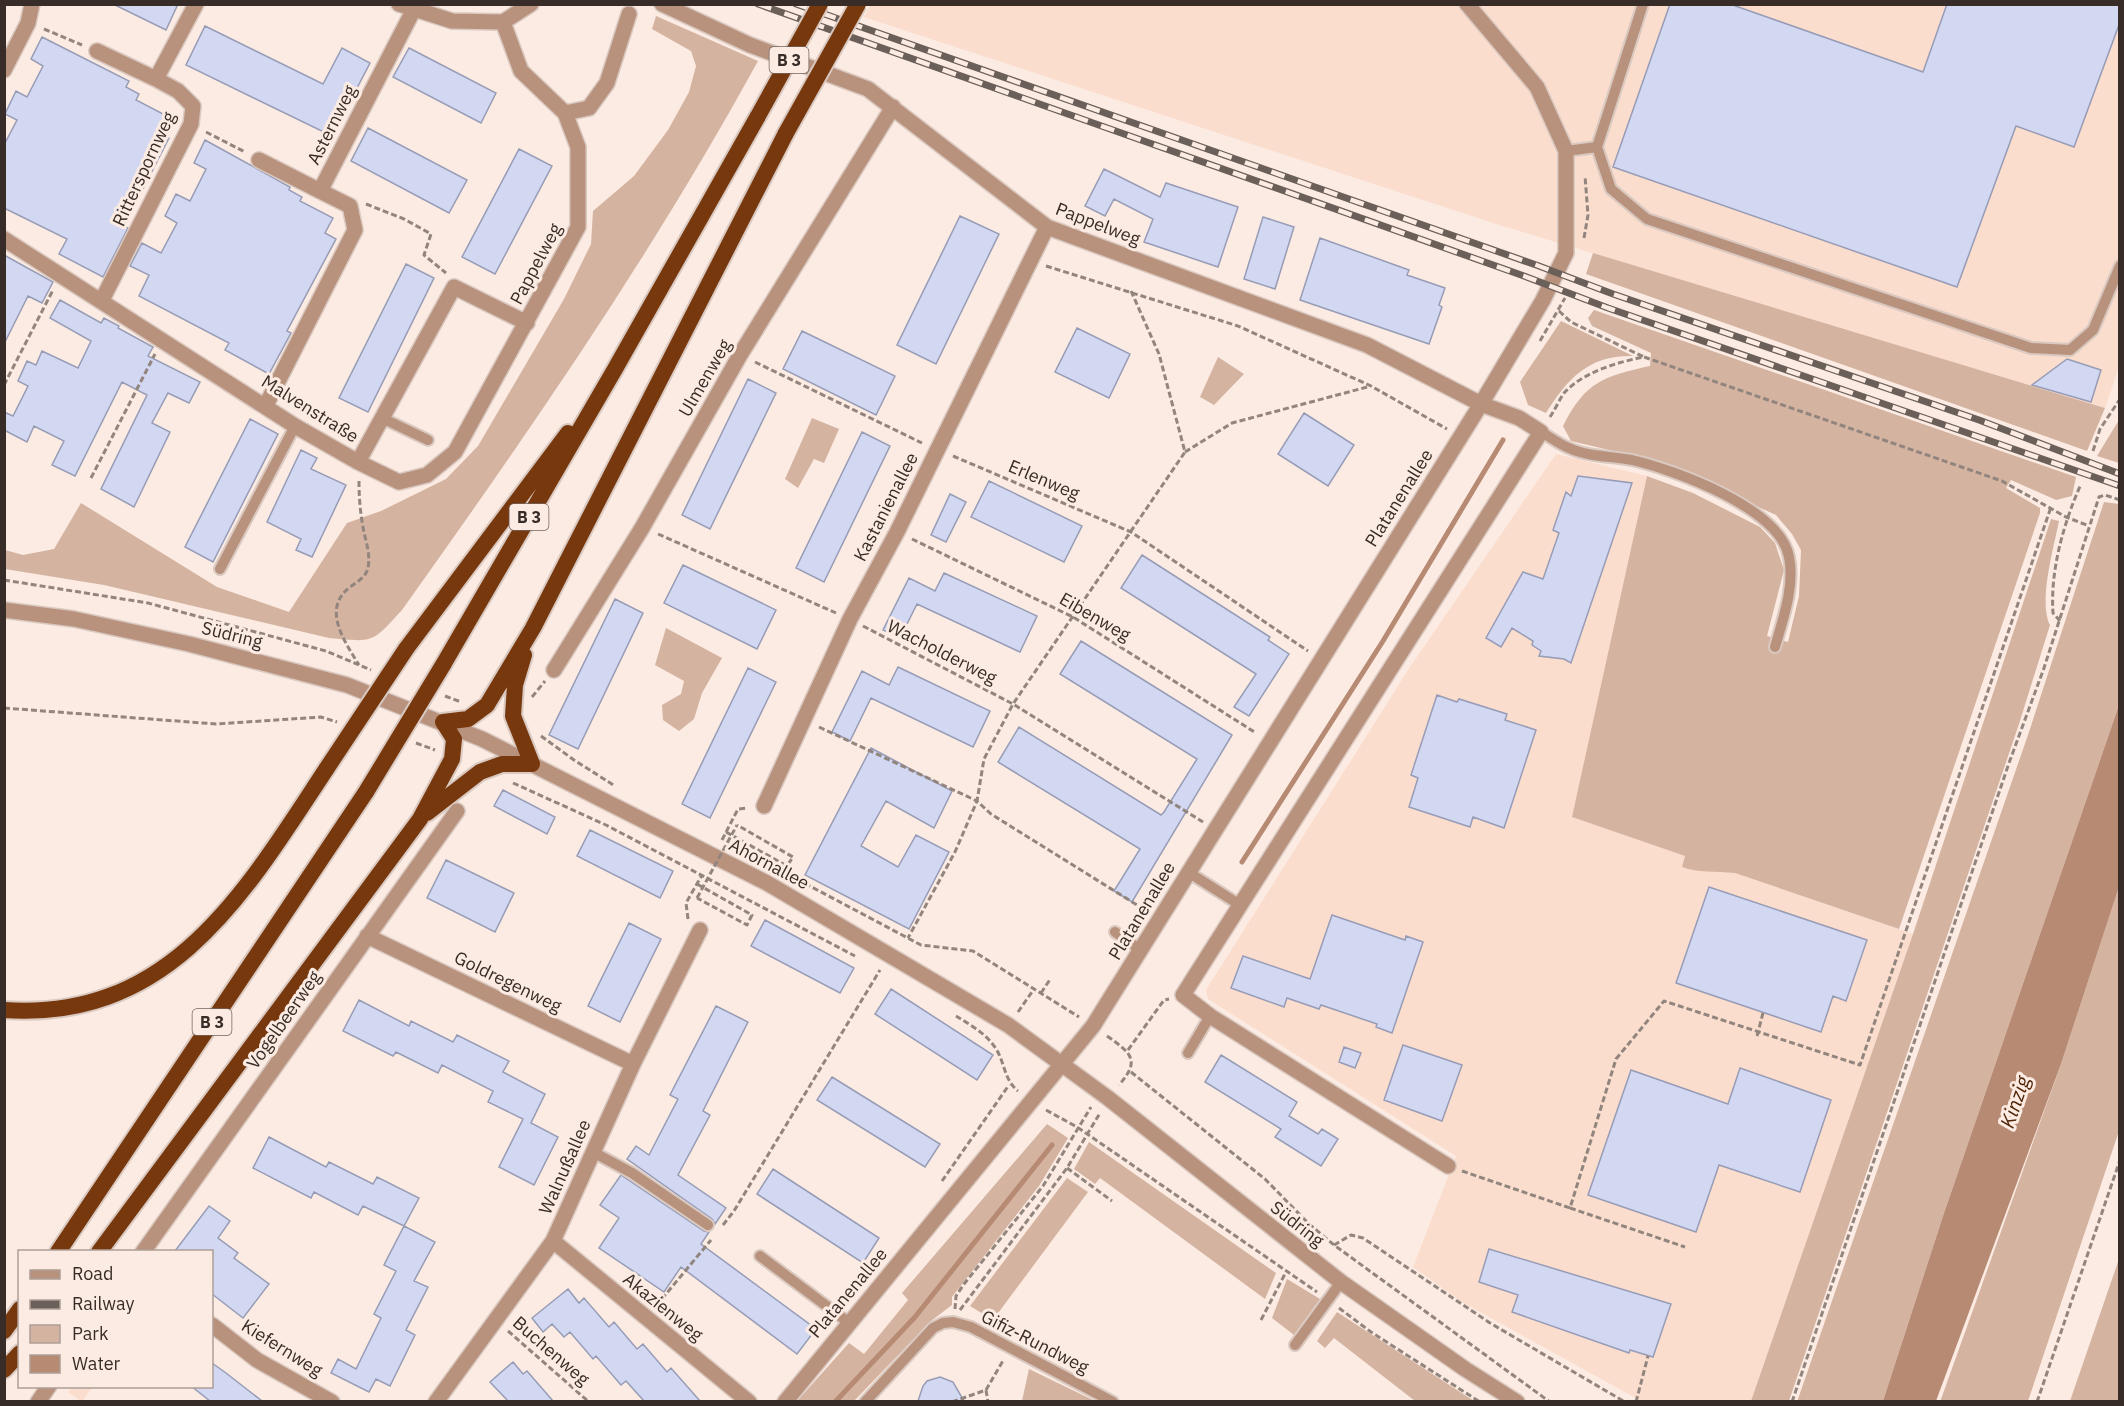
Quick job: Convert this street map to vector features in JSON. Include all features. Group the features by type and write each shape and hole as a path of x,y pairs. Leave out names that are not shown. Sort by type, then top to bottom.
{"highway":[{"name":"B 3","path":"59,1250 366,792 443,665 615,369 820,4"},
{"path":"100,1250 420,819 452,759 454,740 443,722 468,719 487,705 533,628 786,133 858,4"},
{"path":"4,1010 29,1012 79,1005 127,990 164,970 207,933 253,880 406,649 615,369"},
{"path":"420,819 480,772 502,764 532,764 513,716 515,686 533,628"},
{"path":"4,1331 18,1312"},
{"path":"4,1370 18,1355"}],"street":[{"path":"4,70 28,23 32,4"},
{"path":"97,51 156,80 196,4"},
{"path":"406,8 452,21 503,22 531,4"},
{"name":"Pappelweg","path":"662,4 750,45 868,89 1047,227 1367,345 1481,404"},
{"name":"Platanenallee","path":"785,1401 1093,1026 1142,951 1214,828 1481,404 1543,300 1566,254 1568,222 1566,151 1537,87 1467,4"},
{"name":"Asternweg","path":"350,206 320,191 406,8"},
{"path":"565,113 589,108 607,83 629,14"},
{"name":"Pappelweg","path":"358,462 399,482 427,475 455,452 578,227 578,147 565,113 521,71 503,22"},
{"name":"Ritterspornweg","path":"102,300 191,124 192,106 178,91 156,80"},
{"name":"Ulmenweg","path":"554,670 642,528 740,355 893,107"},
{"path":"259,159 320,191"},
{"path":"266,405 355,230 350,206"},
{"name":"Kastanienallee","path":"764,806 850,619 897,532 1047,227"},
{"name":"Malvenstraße","path":"4,239 266,405 295,426 358,462 454,287"},
{"path":"454,287 527,323"},
{"path":"1448,1166 1210,1016 1183,995 1541,432 1519,418 1481,404"},
{"name":"Südring","path":"4,610 74,619 223,652 347,684 443,722"},
{"name":"Ahornallee","path":"443,722 532,764 766,884 997,1017 1064,1064"},
{"name":"Vogelbeerweg","path":"144,1250 457,811"},
{"name":"Walnußallee","path":"436,1401 553,1241 633,1064 700,930"},
{"name":"Goldregenweg","path":"367,936 633,1064"},
{"name":"Südring","path":"1064,1064 1341,1282 1465,1369 1517,1401"},
{"name":"Akazienweg","path":"553,1241 749,1401"},
{"name":"Kiefernweg","path":"213,1326 257,1360 332,1401"},
{"path":"38,1401 48,1388"}],"lane":[{"path":"1643,4 1597,147 1611,189 1647,219 2031,348 2070,350 2093,330 2120,266"},
{"path":"1566,151 1597,147"},
{"path":"382,418 428,440"},
{"path":"219,569 295,426"},
{"path":"1541,432 1568,448 1583,453 1662,467 1756,511 1777,531 1790,557 1791,583 1775,647"},
{"path":"1188,872 1240,905"},
{"path":"1115,933 1142,951"},
{"path":"1188,1053 1210,1016"},
{"path":"593,1152 632,1173 708,1225"},
{"path":"760,1256 848,1322"},
{"path":"1295,1345 1341,1282"},
{"name":"Gifiz-Rundweg","path":"865,1401 933,1328 943,1323 953,1322 971,1327 1113,1401"}],"path":[{"path":"28,23 97,51"},
{"path":"191,124 259,159"},
{"path":"350,206 368,203 431,234 424,255 449,274 454,287"},
{"path":"1030,261 1238,326 1371,386 1461,436"},
{"path":"4,385 61,274"},
{"path":"1131,291 1159,354 1185,452"},
{"path":"1559,311 1571,322 1644,357 2002,481 2066,518 2090,526"},
{"path":"91,478 162,339"},
{"name":"Erlenweg","path":"740,355 937,450 1131,532 1321,660"},
{"path":"1541,432 1565,392 1613,362 1644,357"},
{"path":"908,938 955,852 977,801 984,759 1013,704 1185,452 1232,423 1337,397 1371,386"},
{"path":"2093,451 2100,429 2120,399"},
{"path":"358,462 359,504 369,551 368,570 363,578 344,592 337,609 337,628 360,666"},
{"path":"2060,621 2053,613 2052,598 2066,518 2081,484"},
{"path":"1792,1401 2009,763 2060,621 2099,497 2106,495 2120,500"},
{"path":"1570,1208 1616,1059 1664,1001 1757,1035 1860,1065 2050,507"},
{"name":"Wacholderweg","path":"642,528 850,619 1013,704 1214,828"},
{"name":"Eibenweg","path":"897,532 1073,617 1270,742"},
{"path":"525,706 554,670"},
{"path":"4,708 216,724 321,717 342,723"},
{"path":"803,720 977,801 991,814 1160,919"},
{"path":"406,741 428,747 452,759"},
{"path":"511,782 606,825 859,959"},
{"path":"722,840 738,809 764,806"},
{"path":"697,884 752,915 747,925 698,898 737,825 793,857 784,872"},
{"path":"726,832 787,866"},
{"path":"700,930 688,919 686,903 702,875"},
{"path":"720,1229 734,1212 880,970 870,964"},
{"path":"1041,993 1051,978"},
{"path":"1034,989 1128,1050 1132,1061 1131,1072 1265,1179 1308,1223 1334,1245 1550,1401"},
{"path":"1128,1050 1164,1000 1183,995"},
{"path":"1757,1035 1763,1012"},
{"path":"952,1014 972,1026 994,1046 1010,1084"},
{"path":"953,1322 956,1296 964,1284 1043,1186 1077,1127 1092,1106 1108,1098"},
{"path":"953,1322 965,1301 1067,1168 1108,1098"},
{"path":"1077,1127 1286,1272 1329,1299 1371,1332 1480,1401"},
{"path":"2037,1401 2120,1160"},
{"path":"1448,1166 1685,1247"},
{"path":"1067,1168 1112,1201"},
{"path":"1334,1245 1351,1235 1363,1238 1490,1323 1625,1401"},
{"path":"646,1319 712,1238"},
{"path":"1261,1320 1286,1272"},
{"name":"Buchenweg","path":"496,1320 589,1401"},
{"path":"988,1401 986,1390 1011,1347"},
{"path":"1636,1401 1648,1356"},
{"path":"952,1401 986,1390"}],"shaded area":[{"path":"871,4 2119,5 2119,367 2105,408 1496,224 864,17"},
{"path":"1556,454 1647,476 1573,817 1685,856 1708,870 1735,873 1913,934 1751,1401 1641,1401 1462,1302 1413,1267 1456,1156 1208,999 1206,990 1410,667"},
{"path":"71,1388 91,1388 82,1402 68,1392"}],"green space":[{"path":"656,16 758,61 676,203 543,409 402,610 377,635 364,640 329,638 104,585 5,569 5,550 23,555 54,549 81,503 217,587 289,612 347,523 381,511 446,479 478,446 564,299 591,244 593,211 634,176 668,130 689,92 696,66 691,51 652,29"},
{"path":"1593,253 2105,408 2087,451 1586,274"},
{"path":"1594,310 2076,477 2072,496 2056,500 2011,480 2006,488 2040,508 2040,513 1899,929 1735,873 1701,871 1682,867 1685,856 1572,817 1647,476 1693,493 1760,527 1775,543 1784,570 1767,636 1788,642 1799,596 1801,550 1792,534 1776,515 1656,461 1571,441 1563,426 1579,399 1588,390 1620,373 1650,366 1651,353 1592,326 1588,318"},
{"path":"1561,321 1633,356 1604,360 1581,371 1563,389 1546,413 1528,405 1520,382"},
{"path":"1218,357 1244,374 1214,405 1200,397"},
{"path":"812,418 839,429 824,463 814,459 798,488 785,479"},
{"path":"2119,420 2119,463 2097,456"},
{"path":"2104,502 2119,504 2119,705 1943,1216 1883,1401 1797,1402 2029,732"},
{"path":"2051,519 2059,521 2046,589 2047,615 2050,625 2019,724 1789,1401 1751,1401 1913,934"},
{"path":"666,628 722,658 702,693 694,719 679,731 663,720 662,705 681,694 684,681 655,665"},
{"path":"2119,887 2119,1131 2028,1401 1940,1402 2061,1064"},
{"path":"1047,1124 1068,1138 1039,1186 952,1297 952,1305 931,1321 854,1401 797,1401 849,1343 864,1354 908,1300 902,1293"},
{"path":"1089,1142 1276,1273 1265,1299 1100,1178 1095,1184 1074,1169"},
{"path":"1067,1178 1088,1192 993,1320 970,1306"},
{"path":"2119,1259 2119,1401 2070,1401"},
{"path":"1287,1279 1320,1299 1294,1335 1272,1318"},
{"path":"1337,1312 1474,1401 1415,1401 1334,1338 1325,1348 1317,1341"},
{"path":"1029,1369 1095,1401 1022,1401"}],"water":[{"name":"Kinzig","path":"2119,705 2119,887 2061,1064 1936,1401 1883,1401 1943,1216"}],"building":[{"path":"113,4 178,4 166,30"},
{"path":"1670,4 1730,4 1923,72 1947,4 2120,4 2120,22 2074,147 2016,126 1957,287 1613,167"},
{"path":"205,26 323,84 342,48 370,63 332,136 186,65"},
{"path":"42,37 129,81 126,87 139,94 136,100 167,116 158,132 169,138 124,226 128,228 103,277 59,254 67,239 4,208 4,145 17,120 5,114 16,91 27,97 43,66 31,59"},
{"path":"409,48 496,93 481,123 393,77"},
{"path":"368,128 467,180 449,213 351,161"},
{"path":"205,140 290,187 289,190 302,197 300,201 333,218 325,233 336,239 287,331 291,333 269,374 225,350 229,343 139,296 149,275 130,266 142,243 161,253 177,223 165,216 176,194 190,201 206,169 194,163"},
{"path":"519,149 552,166 495,274 462,257"},
{"path":"1104,169 1160,197 1166,183 1238,207 1218,267 1144,242 1153,219 1114,199 1105,216 1085,206"},
{"path":"960,216 999,234 936,364 897,345"},
{"path":"1263,217 1294,227 1275,289 1244,279"},
{"path":"1320,238 1409,270 1407,275 1445,288 1439,305 1442,307 1429,344 1300,300"},
{"path":"4,255 53,282 42,303 28,296 4,344"},
{"path":"406,264 434,278 368,412 339,398"},
{"path":"60,300 101,323 104,318 119,326 118,328 153,347 148,356 200,382 189,403 168,393 152,423 170,432 134,507 101,489 147,395 122,382 75,476 52,465 64,441 34,426 27,442 4,430 4,412 13,416 28,386 18,381 27,361 36,365 42,351 78,368 91,341 50,318"},
{"path":"1077,328 1130,354 1109,398 1055,372"},
{"path":"802,331 895,376 876,415 783,369"},
{"path":"2067,359 2101,370 2091,402 2032,385"},
{"path":"748,379 776,393 710,529 682,515"},
{"path":"1304,413 1354,445 1328,486 1278,454"},
{"path":"250,419 278,434 213,562 185,547"},
{"path":"862,432 890,446 824,582 796,568"},
{"path":"301,450 317,458 311,469 346,485 312,557 296,550 301,539 267,522"},
{"path":"1578,476 1632,483 1571,663 1564,659 1539,656 1541,651 1532,645 1533,641 1512,628 1501,647 1486,638 1523,572 1543,579 1559,533 1553,530 1566,492 1571,496"},
{"path":"989,481 1082,526 1064,562 971,517"},
{"path":"950,494 966,502 946,542 931,535"},
{"path":"1142,555 1270,637 1268,640 1289,654 1249,716 1234,707 1256,674 1121,588"},
{"path":"683,565 776,610 757,649 664,603"},
{"path":"944,573 1037,616 1020,652 917,604 900,638 883,630 909,578 935,591"},
{"path":"615,599 643,613 578,749 549,735"},
{"path":"1081,641 1232,735 1132,902 1114,891 1140,849 998,762 1019,727 1161,815 1164,812 1197,759 1060,674"},
{"path":"898,667 990,711 973,747 871,698 850,741 832,732 862,671 889,685"},
{"path":"748,668 776,682 710,818 682,804"},
{"path":"1437,695 1457,702 1459,699 1507,714 1505,720 1536,730 1504,828 1473,817 1470,827 1409,807 1418,778 1411,775"},
{"path":"871,748 952,791 934,828 886,801 861,846 898,867 916,835 949,852 909,929 805,875"},
{"path":"503,790 555,817 547,834 494,806"},
{"path":"590,830 673,871 660,898 577,856"},
{"path":"446,860 514,893 495,932 427,898"},
{"path":"1709,887 1867,940 1846,1001 1833,996 1821,1032 1676,983"},
{"path":"1332,915 1405,940 1406,936 1423,942 1392,1033 1376,1027 1377,1024 1321,1005 1319,1009 1287,998 1284,1007 1231,988 1243,956 1310,979"},
{"path":"765,920 854,968 840,993 751,946"},
{"path":"629,923 661,939 620,1022 588,1006"},
{"path":"891,989 993,1055 977,1080 875,1014"},
{"path":"359,1000 409,1026 411,1021 453,1042 457,1035 509,1061 503,1072 545,1094 531,1123 558,1137 534,1185 499,1167 523,1119 488,1102 493,1091 442,1065 438,1073 396,1052 393,1056 343,1031"},
{"path":"716,1006 748,1022 703,1111 710,1115 678,1175 726,1208 715,1224 712,1219 627,1159 636,1146 649,1155 678,1099 670,1095"},
{"path":"1403,1045 1462,1065 1442,1121 1384,1100"},
{"path":"1344,1047 1361,1053 1355,1068 1339,1062"},
{"path":"1221,1055 1297,1102 1289,1116 1318,1134 1322,1129 1338,1139 1321,1166 1275,1137 1281,1129 1205,1082"},
{"path":"1740,1068 1831,1100 1800,1192 1719,1165 1696,1232 1588,1195 1631,1070 1728,1104"},
{"path":"832,1077 940,1144 925,1167 817,1100"},
{"path":"269,1137 326,1167 329,1162 373,1184 377,1177 419,1198 404,1226 363,1206 358,1215 314,1192 311,1198 253,1168"},
{"path":"773,1169 879,1238 863,1263 757,1194"},
{"path":"621,1175 704,1231 709,1232 701,1244 816,1329 797,1354 681,1267 664,1292 599,1248 619,1218 600,1205"},
{"path":"209,1206 230,1221 218,1238 238,1253 234,1258 269,1284 243,1318 213,1295 213,1250 176,1250"},
{"path":"404,1226 435,1242 414,1281 428,1287 406,1330 415,1335 390,1386 376,1379 369,1392 331,1373 338,1359 356,1369 381,1318 374,1314 396,1271 384,1265"},
{"path":"1489,1249 1671,1304 1653,1357 1630,1350 1629,1353 1512,1312 1518,1295 1479,1282"},
{"path":"568,1289 579,1303 584,1298 609,1327 614,1322 637,1349 643,1344 667,1372 671,1368 700,1401 644,1401 626,1381 621,1385 596,1356 593,1359 570,1332 564,1337 552,1324 543,1332 532,1318"},
{"path":"513,1362 523,1374 527,1371 553,1401 508,1401 490,1382"},
{"path":"213,1364 262,1401 210,1401 194,1388 213,1388"},
{"path":"940,1377 953,1382 964,1401 918,1401 927,1381"}],"waterway":[{"path":"1242,862 1383,641 1503,440"},
{"path":"835,1402 915,1317 1052,1145"}],"railway":[{"path":"758,4 1524,276 1608,308 2120,486"},
{"path":"796,4 1613,294 1979,420 2120,474"}]}
